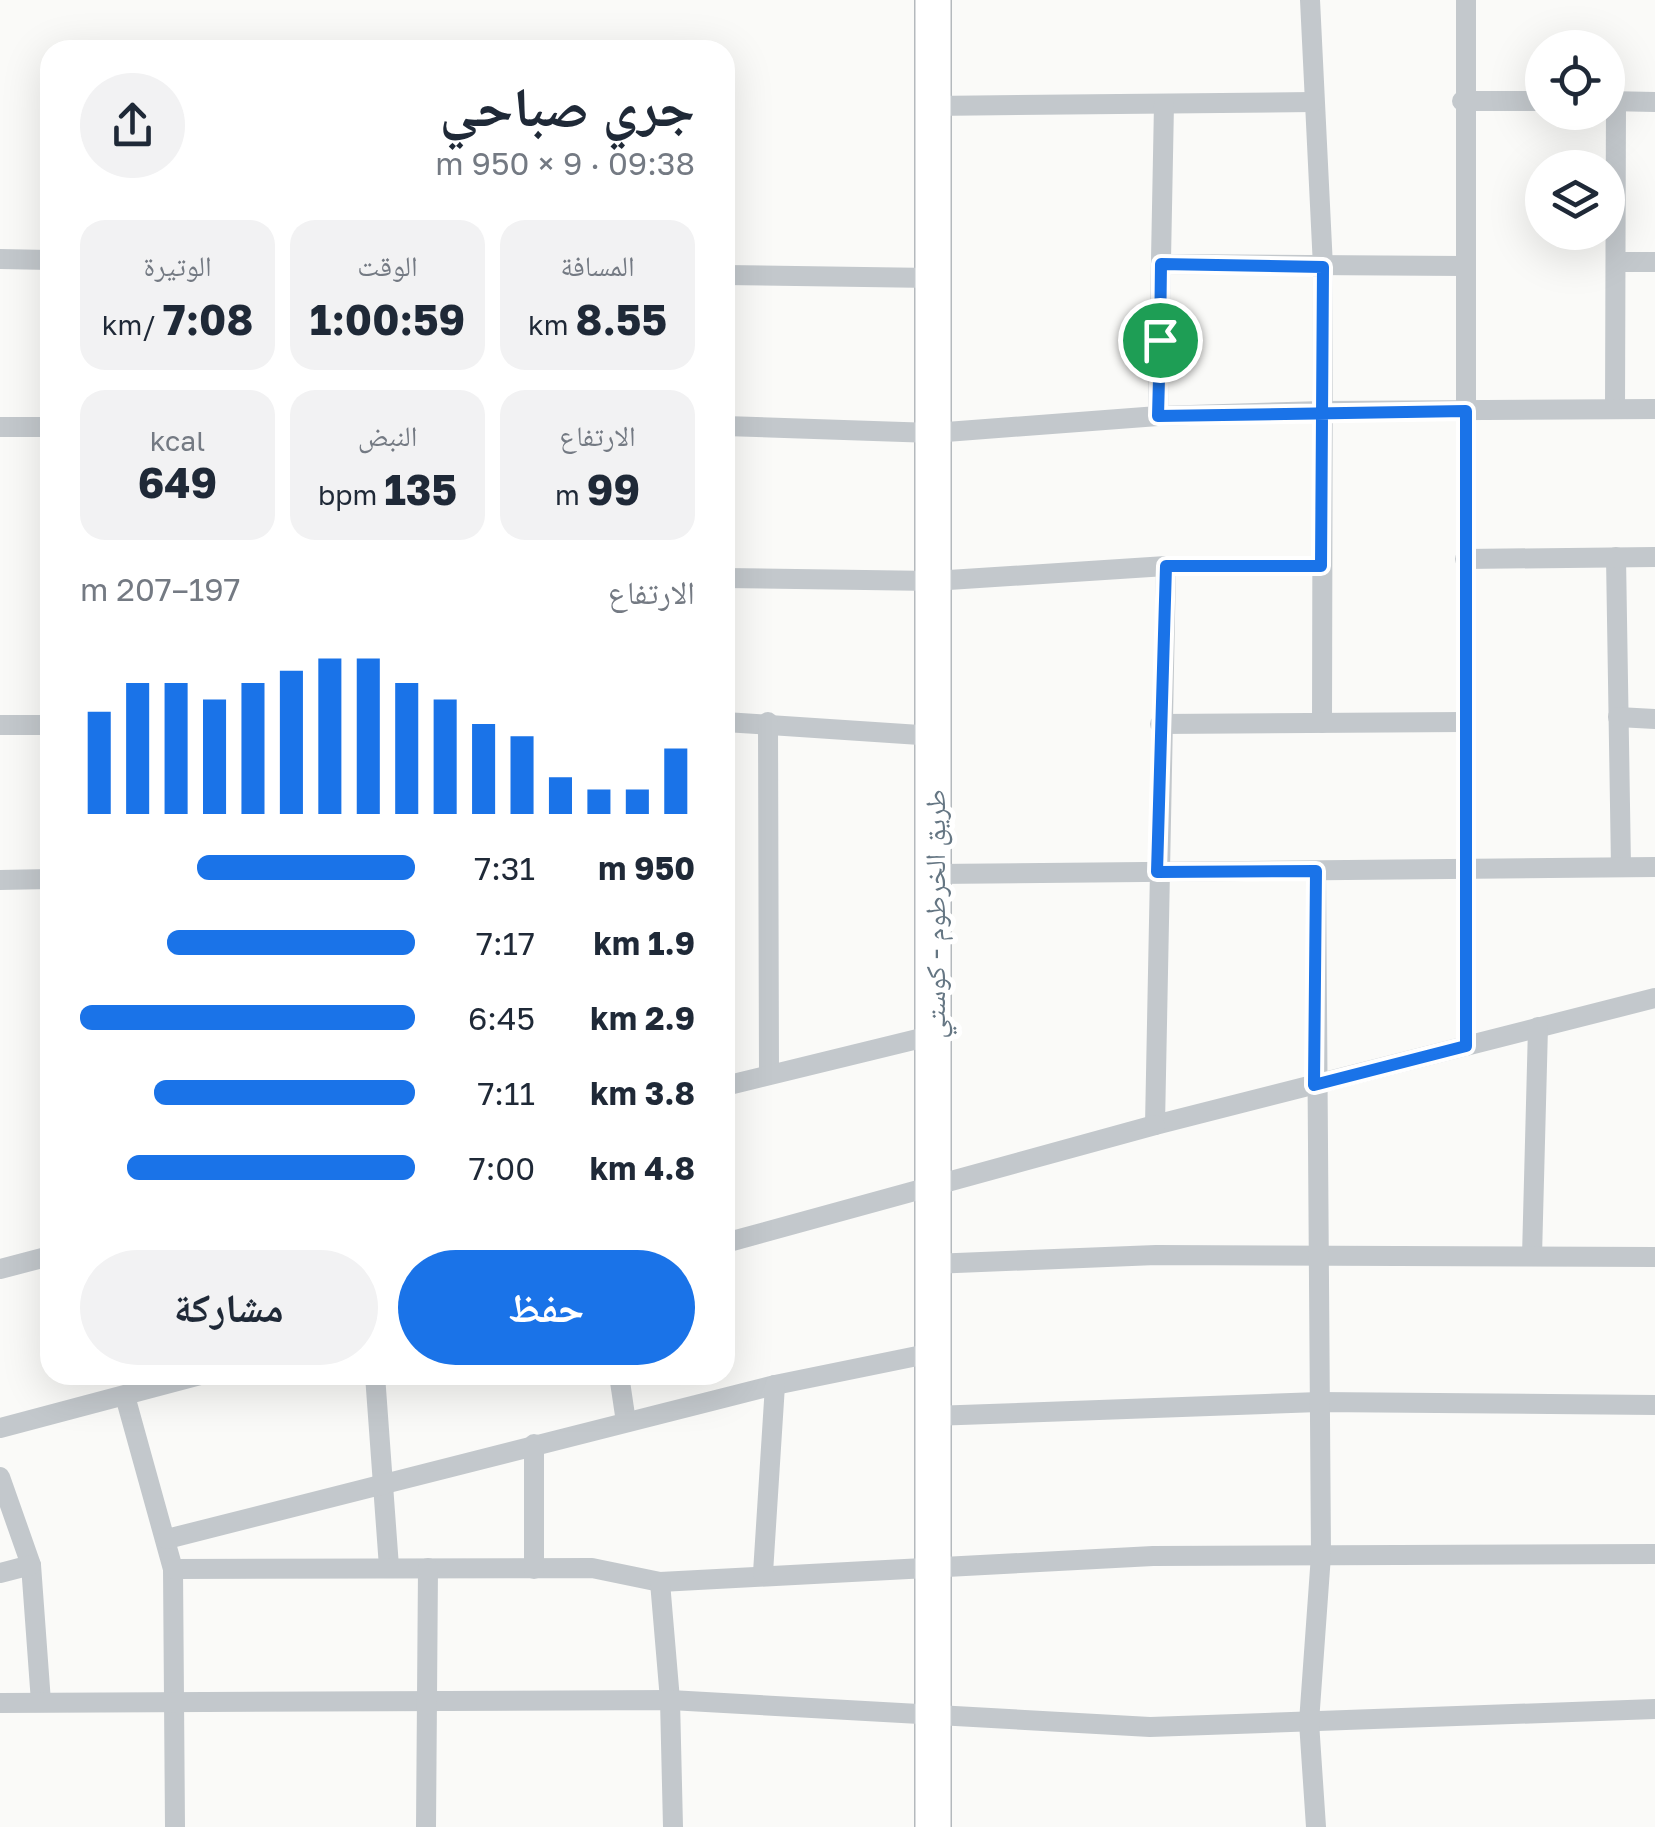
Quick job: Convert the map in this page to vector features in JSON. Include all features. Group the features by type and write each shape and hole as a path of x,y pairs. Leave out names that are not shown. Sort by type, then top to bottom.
{"highway":[{"name":"طريق الخرطوم - كوستي","path":"933,0 933,1827"}],"street":[{"path":"1310,0 1323,267 1322,723"},
{"path":"1466,0 1462,100 1466,1046"},
{"path":"1462,100 1525,101"},
{"path":"1625,101 1655,102"},
{"path":"932,106 1313,102"},
{"path":"1158,416 1164,104"},
{"path":"1613,130 1618,262 1614,409"},
{"path":"0,259 40,260"},
{"path":"1618,262 1655,262"},
{"path":"1161,264 1463,266"},
{"path":"735,275 932,278"},
{"path":"735,426 933,433 1158,416 1323,410 1655,409"},
{"path":"0,427 40,427"},
{"path":"1616,557 1620,867"},
{"path":"1465,559 1655,557"},
{"path":"735,578 934,581 1166,566 1321,566"},
{"path":"1155,1125 1166,566"},
{"path":"1618,717 1655,719"},
{"path":"735,722 934,736"},
{"path":"768,722 770,1073"},
{"path":"1160,724 1464,722"},
{"path":"0,726 40,725"},
{"path":"934,874 1655,867"},
{"path":"1316,871 1314,1085 1322,1554 1309,1722 1316,1827"},
{"path":"0,880 40,879"},
{"path":"735,1240 1155,1125 1655,998"},
{"path":"1532,1256 1538,1027"},
{"path":"735,1083 934,1035"},
{"path":"932,1264 1318,1253 1655,1257"},
{"path":"0,1269 40,1259"},
{"path":"167,1539 775,1385 932,1353"},
{"path":"0,1428 164,1385"},
{"path":"376,1385 390,1567"},
{"path":"620,1385 626,1422"},
{"path":"763,1573 775,1385"},
{"path":"125,1396 174,1570 175,1827"},
{"path":"932,1416 1319,1402 1655,1405"},
{"path":"534,1444 534,1569"},
{"path":"0,1477 31,1565 40,1702"},
{"path":"174,1570 592,1568 660,1582 763,1573 1322,1554 1655,1554"},
{"path":"0,1574 31,1565"},
{"path":"426,1827 428,1568"},
{"path":"660,1582 670,1700 673,1827"},
{"path":"0,1703 670,1700 1150,1727 1655,1710"}],"route":[{"path":"1160,340 1158,416 1323,410 1466,411 1466,1046 1314,1085 1316,871 1157,872 1166,566 1321,566 1323,410 1323,267 1161,264 1160,340"}]}
